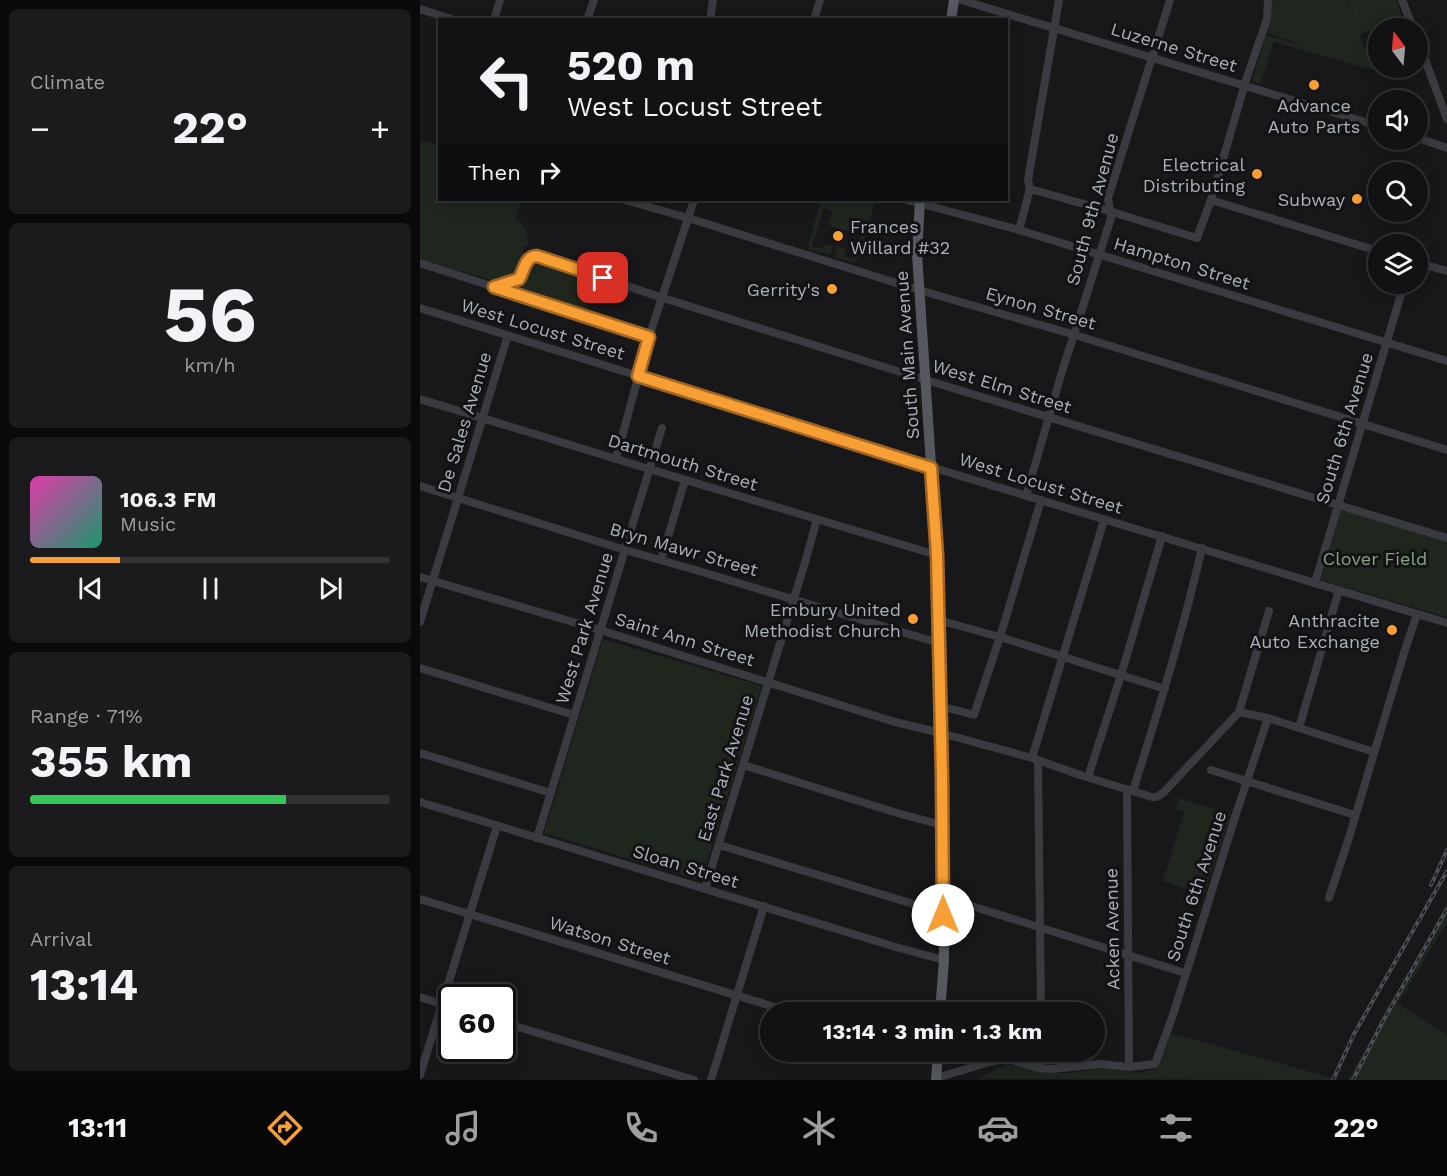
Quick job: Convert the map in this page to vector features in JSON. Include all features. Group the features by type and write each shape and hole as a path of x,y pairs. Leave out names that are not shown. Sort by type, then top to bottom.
{"main road":[{"path":"951,18 954,0"},
{"name":"South Main Avenue","path":"920,201 917,244 919,290 937,555 944,960 941,1002"},
{"path":"936,1079 937,1062"}],"street":[{"path":"495,18 500,0"},
{"path":"589,18 594,0"},
{"path":"710,18 713,0"},
{"path":"815,18 820,0"},
{"name":"Luzerne Street","path":"960,0 1368,123"},
{"path":"1019,230 1030,189 1028,180 1059,0"},
{"name":"South 9th Avenue","path":"1026,496 1111,218 1108,198 1170,0"},
{"path":"1030,189 1197,238 1267,19 1268,0"},
{"path":"1402,0 1409,18"},
{"path":"420,9 448,18"},
{"path":"1428,68 1447,119"},
{"path":"1428,141 1447,148"},
{"path":"1211,200 1368,248"},
{"name":"Eynon Street","path":"628,201 1447,450"},
{"path":"616,459 649,337 694,201"},
{"name":"Hampton Street","path":"920,201 1447,361"},
{"name":"West Elm Street","path":"494,287 519,279 529,259 537,256 926,380 1447,538"},
{"path":"420,263 649,337"},
{"path":"1428,266 1447,271"},
{"name":"South 6th Avenue","path":"1315,583 1401,294"},
{"name":"West Locust Street","path":"420,308 931,468 1447,623"},
{"name":"De Sales Avenue","path":"420,622 508,335"},
{"name":"Dartmouth Street","path":"420,399 649,470 937,555"},
{"name":"West Park Avenue","path":"537,838 662,428"},
{"path":"661,560 685,480"},
{"name":"Bryn Mawr Street","path":"420,486 625,550 939,643"},
{"path":"940,706 974,715 1041,500"},
{"name":"East Park Avenue","path":"705,889 817,519"},
{"path":"1041,1002 1035,759 1062,657 1104,520"},
{"path":"1088,777 1162,536"},
{"name":"Acken Avenue","path":"1130,1067 1128,955 1130,790 1165,688 1202,549"},
{"name":"Saint Ann Street","path":"420,577 600,630 895,722 1035,759 1152,797 1157,797 1164,792 1239,712"},
{"path":"1299,728 1339,590"},
{"path":"1269,611 1239,712 1268,718 1374,752"},
{"path":"1329,898 1417,614"},
{"path":"938,620 1165,688"},
{"path":"420,668 574,716"},
{"name":"South 6th Avenue","path":"1130,1067 1155,1064 1173,1015 1268,718"},
{"path":"420,753 551,793"},
{"path":"743,765 942,825"},
{"path":"1211,770 1355,815"},
{"name":"Sloan Street","path":"420,802 944,960"},
{"path":"448,984 497,826"},
{"path":"719,845 943,913"},
{"path":"943,897 1185,973"},
{"name":"Watson Street","path":"420,899 760,1003"},
{"path":"711,1080 764,906"},
{"path":"420,997 438,1003"},
{"path":"420,1075 438,1017"},
{"path":"516,1026 694,1080"},
{"path":"936,1079 993,1061 1007,1059 1039,1068 1052,1069 1100,1064 1130,1067"},
{"path":"1039,1062 1039,1068"}],"green space":[{"path":"1273,0 1347,0 1355,19 1348,0 1396,0 1402,17 1368,18 1368,31 1360,37 1368,53 1368,68 1274,42 1260,84 1252,81 1266,35 1313,48 1267,33"},
{"path":"420,140 438,145 438,201 521,201 516,219 527,229 528,245 523,247 523,252 526,254 520,272 515,277 498,282 420,259"},
{"path":"821,201 875,203 858,260 855,263 834,257 837,246 846,249 844,256 853,259 865,222 856,219 852,233 829,225 833,211 824,208 812,246 821,248 829,244 833,245 830,255 808,249"},
{"path":"534,259 597,277 586,313 502,288 524,282"},
{"name":"Clover Field","path":"1341,509 1447,542 1447,617 1321,580"},
{"path":"603,639 762,686 701,881 544,833"},
{"path":"1179,798 1231,814 1204,895 1163,881 1184,812 1176,808"},
{"path":"1447,907 1447,922 1398,1004 1447,1034 1447,1080 1348,1080"},
{"path":"1171,1033 1340,1080 978,1079 1006,1064 1050,1073 1106,1069 1137,1073 1156,1069"}],"railway":[{"path":"1431,885 1447,850"},
{"path":"1333,1080 1354,1034 1447,871"},
{"path":"1353,1080 1383,1021 1447,909"}],"place":[{"name":"Advance Auto Parts","path":"1314,85"},
{"name":"Electrical Distributing","path":"1257,174"},
{"name":"Subway","path":"1357,199"},
{"name":"Frances Willard #32","path":"838,236"},
{"name":"Gerrity's","path":"832,289"},
{"name":"Embury United Methodist Church","path":"913,619"},
{"name":"Anthracite Auto Exchange","path":"1392,630"}],"route":[{"path":"603,278 532,256 519,279 494,287 649,337 638,376 931,468 937,555 943,915"}]}
